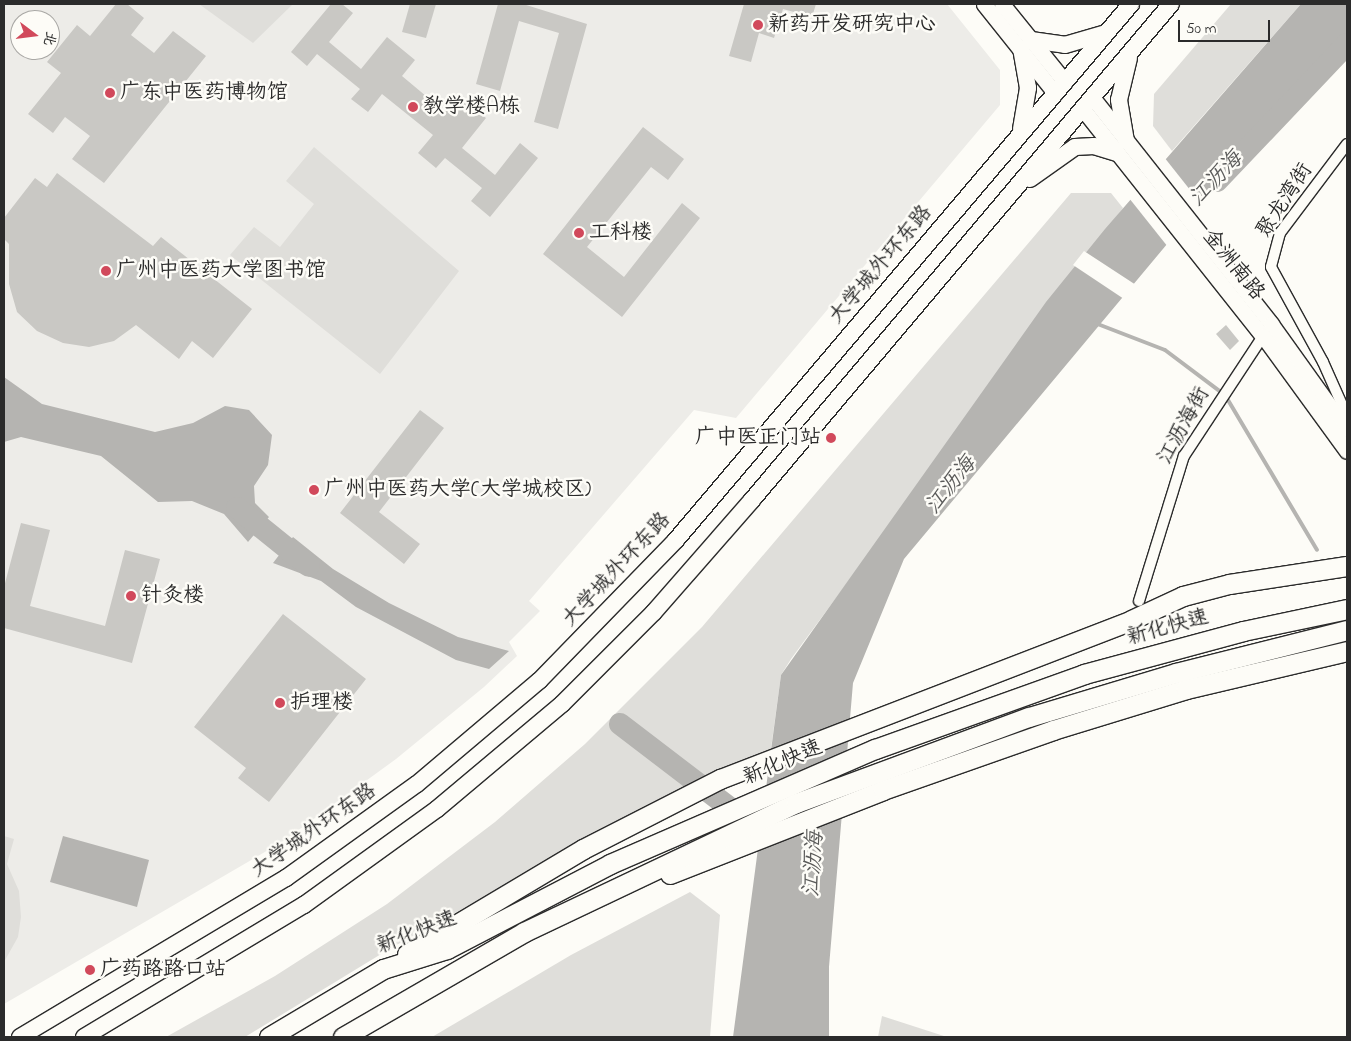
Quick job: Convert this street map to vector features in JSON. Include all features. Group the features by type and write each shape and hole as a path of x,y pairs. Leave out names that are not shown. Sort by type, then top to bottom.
{"highway":[{"path":"383,969 583,849 720,779 1198,591 1347,566"},
{"name":"新化快速","path":"269,1037 383,969 447,949 610,864 875,748 1084,674 1234,633 1347,609"},
{"name":"新化快速","path":"343,1037 396,1005 548,920 796,803 1029,717 1176,673 1347,630"},
{"path":"396,1005 637,887 892,787 1125,707 1347,651"}],"main road":[{"path":"984,4 1026,45 1060,88"},
{"path":"1002,4 1026,45 1028,88 1017,137"},
{"name":"大学城外环东路","path":"20,1037 279,883 391,804 523,696 656,562 1131,4"},
{"path":"84,1037 304,905 410,830 534,729 590,676 654,612 752,500 1171,4"},
{"path":"1026,45 1065,45 1108,32"},
{"path":"1013,190 1075,147 1094,146 1127,153 1120,116 1120,90 1132,50"},
{"name":"金洲南路","path":"1087,102 1347,430"},
{"name":"金洲南路","path":"1244,301 1263,336 1347,451"}],"street":[{"name":"聚龙湾街","path":"1347,144 1280,233 1271,267 1323,362 1347,416"},
{"name":"江沥海街","path":"1140,602 1181,463 1208,416 1263,336"}],"shaded area":[{"name":"广州中医药大学(大学城校区)","path":"4,4 947,4 1000,70 1000,105 736,418 694,410 529,601 540,611 509,642 517,656 484,687 396,759 282,842 4,1004"},
{"path":"199,4 293,4 253,43"},
{"path":"1231,4 1301,4 1172,151 1153,126 1154,94"},
{"path":"314,147 459,271 380,374 230,255 254,227 280,247 314,204 286,181"},
{"path":"1071,193 1111,193 1123,208 791,659 781,675 769,763 504,886 391,948 245,1037 166,1037 275,976 387,904 495,822 585,744 702,627"},
{"path":"4,836 14,839 7,864 19,891 21,917 18,937 4,962"},
{"path":"690,892 720,915 710,1037 432,1037 571,955"},
{"path":"882,1016 947,1037 878,1037"}],"water":[{"path":"1301,4 1347,4 1347,47 1274,116 904,559 853,683 829,967 829,1037 733,1037 781,675 1046,302 1105,229"},
{"path":"4,377 42,404 155,432 193,423 225,406 249,410 272,435 268,465 254,486 255,503 269,517 248,542 224,514 192,501 158,502 101,456 21,437 4,442"},
{"path":"293,537 333,569 389,603 458,637 509,651 489,669 456,660 356,607 321,581 273,563"},
{"path":"63,836 149,860 137,907 50,882"}],"pier":[{"path":"1164,157 1202,205 1168,247 1129,198"},
{"path":"1084,251 1136,285 1124,299 1073,265"}],"building":[{"name":"广东中医药博物馆","path":"116,4 127,4 144,18 131,35 154,53 173,31 206,56 104,183 72,159 90,136 65,117 53,133 28,114 61,73 47,62 49,60 60,60 60,46 77,25 90,36"},
{"name":"教学楼A栋","path":"331,4 342,4 353,13 329,42 361,69 387,37 415,60 402,76 445,112 458,95 486,118 462,148 495,175 520,143 538,158 490,217 471,201 482,188 445,158 436,168 418,153 433,135 382,94 368,112 351,99 360,89 317,54 307,66 291,52"},
{"path":"410,4 436,4 426,38 402,32"},
{"path":"498,4 523,4 587,24 558,129 534,122 559,33 519,21 500,91 476,84"},
{"name":"新药开发研究中心","path":"744,4 816,4 812,17 783,9 774,38 759,33 751,62 729,56"},
{"name":"工科楼","path":"643,127 684,159 668,180 651,167 587,247 624,277 682,203 700,218 622,317 543,254"},
{"name":"广州中医药大学图书馆","path":"57,173 153,246 161,237 252,309 213,358 192,341 179,359 136,325 114,341 89,347 63,343 37,331 17,312 9,284 9,244 4,239 4,218 35,178 47,187"},
{"path":"1226,325 1239,341 1230,350 1216,334"},
{"path":"420,410 444,428 379,512 420,544 404,564 340,513"},
{"name":"针灸楼","path":"21,523 50,530 30,606 105,626 125,550 160,559 132,663 4,628 4,587"},
{"name":"护理楼","path":"283,614 366,679 269,802 238,778 246,768 194,727"}],"waterway":[{"name":"江沥海","path":"1217,181 1347,44"},
{"path":"1095,323 1165,350 1225,395 1317,550"},
{"path":"237,508 309,566"},
{"path":"620,724 748,822"}],"place":[{"name":"新药开发研究中心","path":"758,25"},
{"name":"广东中医药博物馆","path":"110,93"},
{"name":"教学楼A栋","path":"413,107"},
{"name":"工科楼","path":"579,233"},
{"name":"广州中医药大学图书馆","path":"106,271"},
{"name":"广中医正门站","path":"831,438"},
{"name":"广州中医药大学(大学城校区)","path":"314,490"},
{"name":"针灸楼","path":"131,596"},
{"name":"护理楼","path":"280,703"},
{"name":"广药路路口站","path":"90,970"}]}
